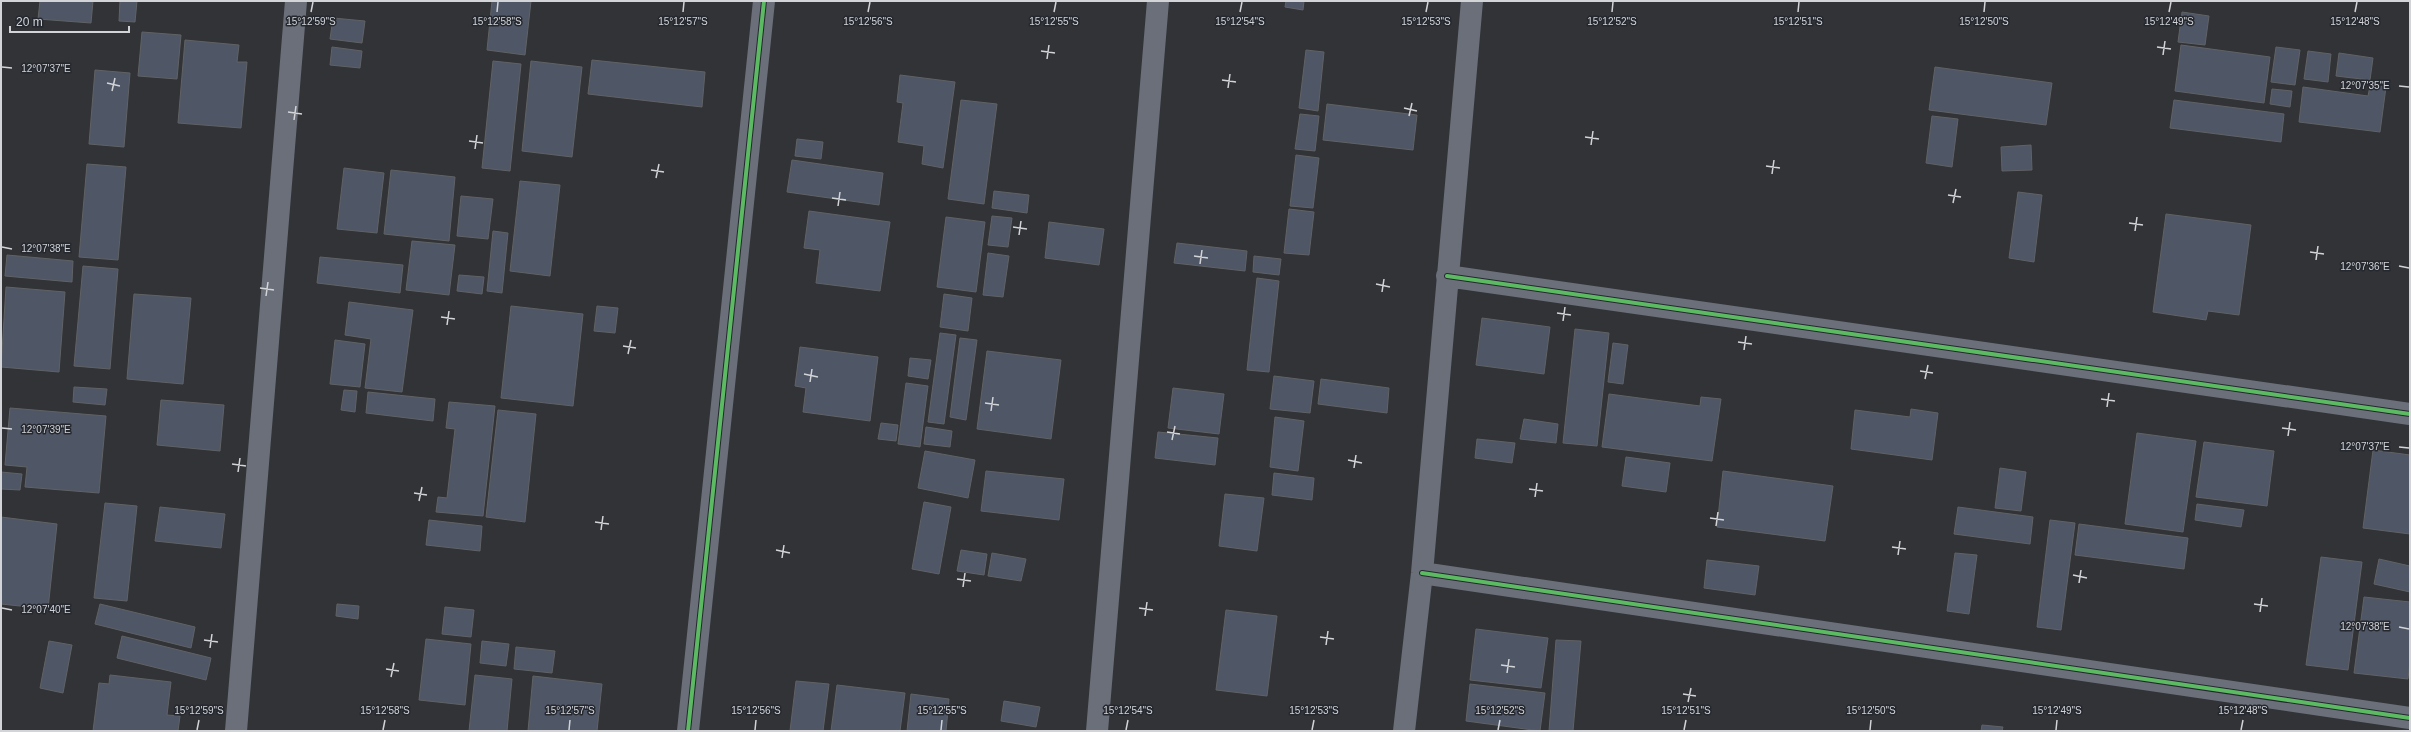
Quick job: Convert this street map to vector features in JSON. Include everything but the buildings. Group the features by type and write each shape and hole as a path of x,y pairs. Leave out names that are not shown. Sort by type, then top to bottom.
{"street":[{"path":"236,731 296,1"},
{"path":"688,731 764,1"},
{"path":"1097,731 1158,1"},
{"path":"1404,731 1422,573 1472,1"},
{"path":"1447,276 2410,414"},
{"path":"1422,573 2410,718"}],"cycle path":[{"path":"688,731 764,1"},
{"path":"1447,276 2410,414"},
{"path":"1422,573 2410,718"}]}
